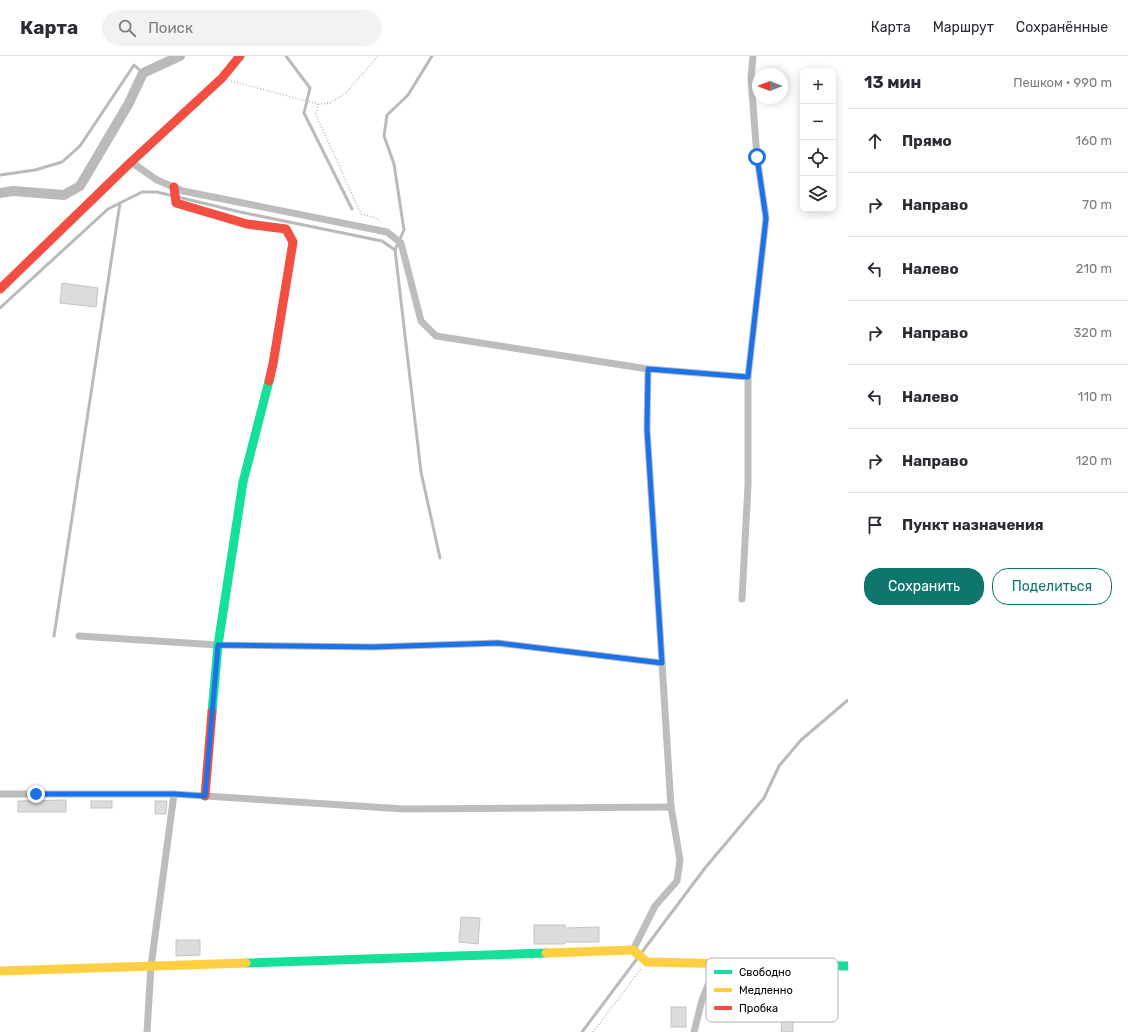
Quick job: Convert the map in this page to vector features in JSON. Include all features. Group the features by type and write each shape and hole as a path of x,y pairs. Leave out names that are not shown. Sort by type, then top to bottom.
{"street":[{"path":"0,289 131,162 222,78 240,56"},
{"path":"742,599 748,485 748,377 766,218 757,157 752,79 753,56"},
{"path":"131,162 157,180 183,190 387,232 400,243 421,322 436,336 648,369 748,377"},
{"path":"174,186 176,203 247,224 286,229 292,242 273,364 243,482 218,645 205,796"},
{"path":"633,950 655,906 676,881 680,860 671,807 647,429 648,369"},
{"path":"79,636 218,645 372,647 498,643 662,663"},
{"path":"0,794 174,794 404,809 671,807"},
{"path":"147,1032 151,966 174,794"},
{"path":"0,971 633,950 647,962 706,963"},
{"path":"838,966 848,966"},
{"path":"694,1032 706,990"}],"path":[{"path":"222,78 318,104 330,103 346,93 378,56"},
{"path":"318,104 316,115 361,214 377,218 387,232"},
{"path":"593,1032 647,962"}],"building":[{"path":"62,283 98,288 96,307 60,303"},
{"path":"66,800 66,812 18,812 18,801"},
{"path":"91,801 112,801 112,808 91,808"},
{"path":"155,801 167,801 166,814 155,814"},
{"path":"461,917 480,918 478,944 459,942"},
{"path":"534,925 565,925 565,928 599,927 599,942 534,944"},
{"path":"176,940 200,940 200,955 176,956"},
{"path":"671,1007 686,1007 686,1027 671,1027"},
{"path":"782,1022 793,1022 793,1032 781,1032"}],"waterway":[{"path":"0,193 13,191 64,195 80,186 129,103 143,73 180,56"},
{"path":"286,56 310,88 304,113 352,209"},
{"path":"432,56 408,95 387,115 384,136 394,164 404,230 395,250 421,472 440,558"},
{"path":"0,175 35,170 62,162 80,146 134,65 143,73"},
{"path":"0,308 108,209 142,192 157,192 240,212 382,241 395,250"},
{"path":"54,636 120,203"},
{"path":"582,1032 705,868 764,798 779,766 801,740 848,700"}],"traffic: fast":[{"path":"212,712 218,645 243,482 269,381"},
{"path":"246,963 546,953"},
{"path":"838,966 848,966"}],"traffic: slow":[{"path":"546,953 633,950 647,962 706,963"},
{"path":"0,971 246,963"}],"traffic: jam":[{"path":"0,289 131,162 222,78 240,56"},
{"path":"174,187 176,203 247,224 286,229 293,242 269,381"},
{"path":"205,796 212,712"}],"route":[{"path":"36,794 174,794 205,796 218,645 372,647 498,643 662,663 647,429 648,369 748,377 766,218 757,157"}]}
